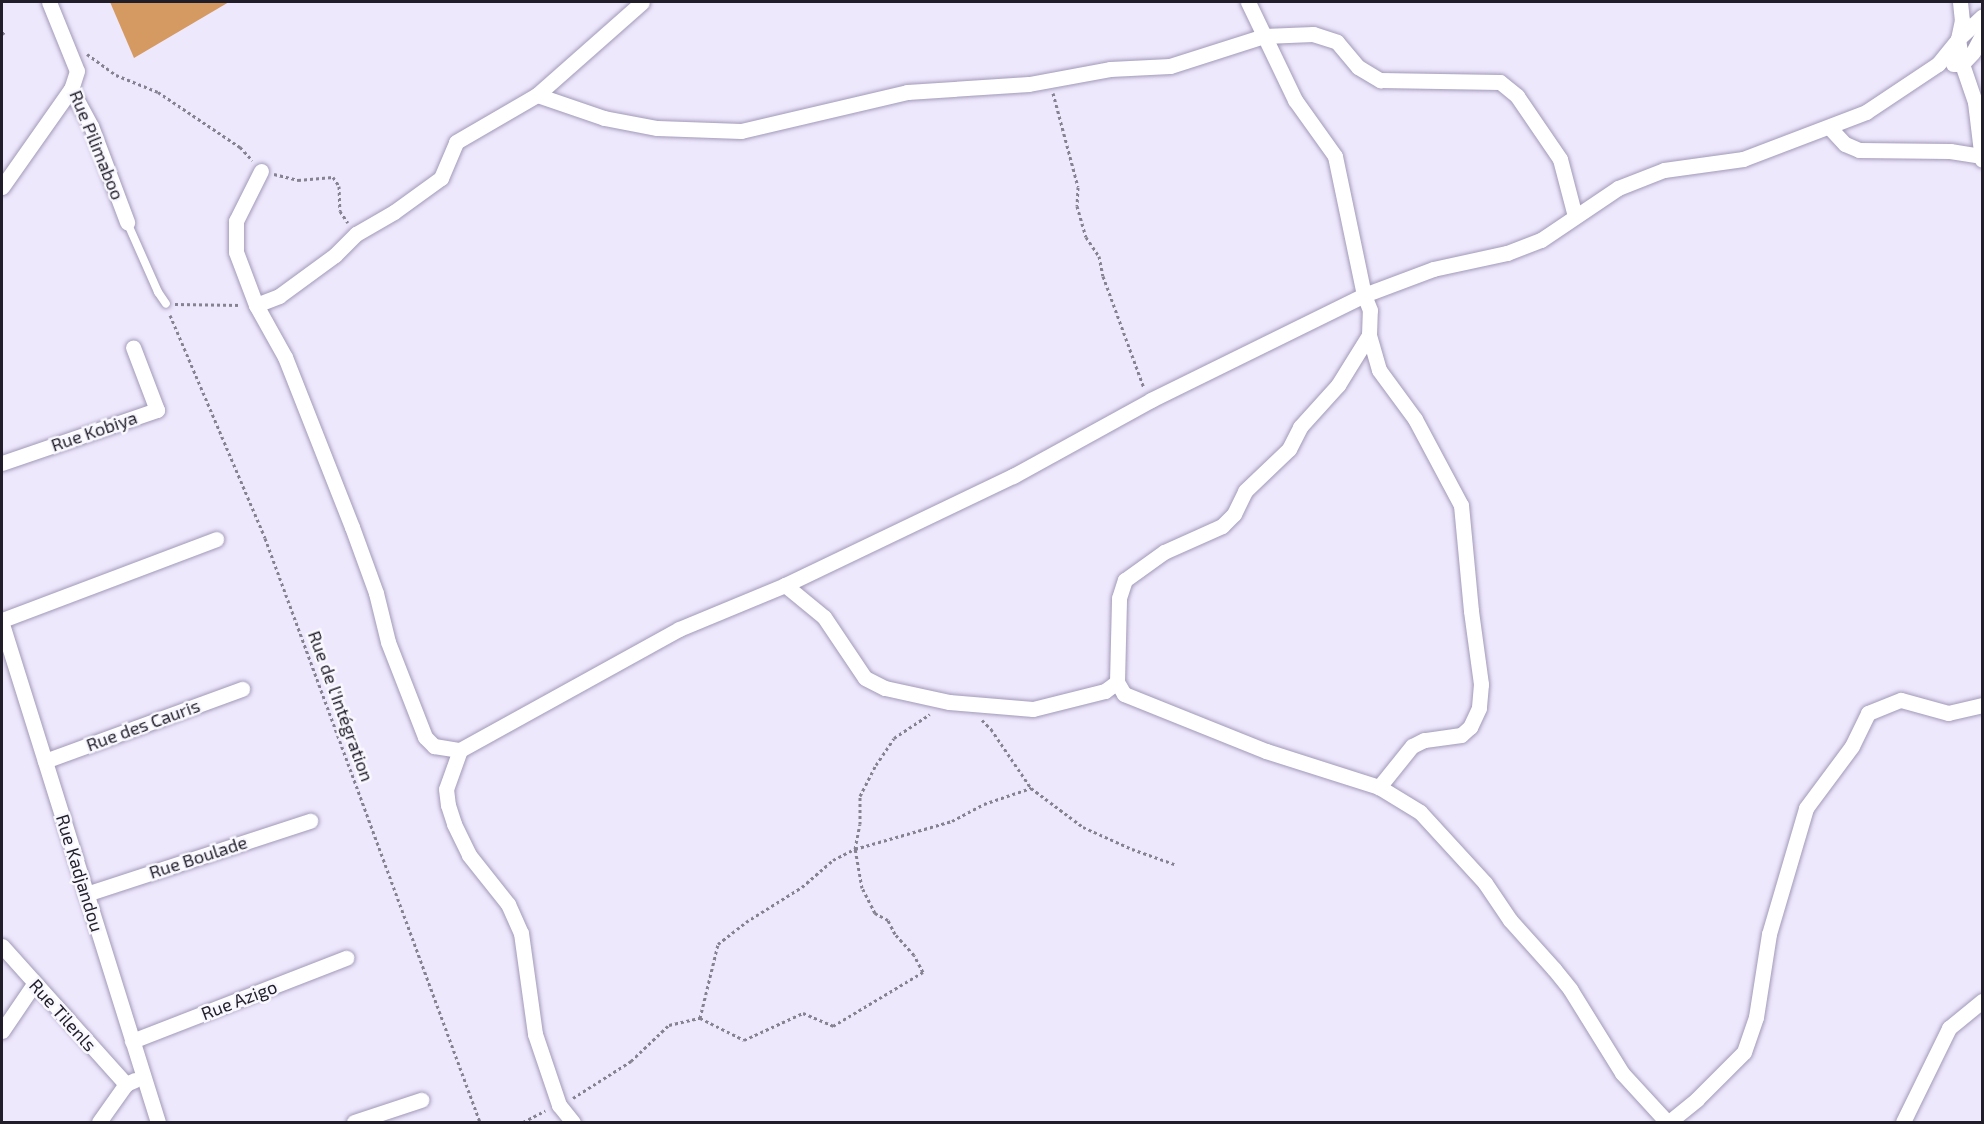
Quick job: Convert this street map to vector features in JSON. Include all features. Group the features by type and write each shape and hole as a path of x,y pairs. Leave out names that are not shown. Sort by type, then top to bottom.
{"street":[{"name":"Rue Pilimaboo","path":"49,2 77,71 71,89 91,126 127,222"},
{"path":"256,305 279,296 335,255 356,234 394,212 441,178 456,142 537,94 642,2"},
{"path":"1248,2 1295,100 1335,156 1364,295 1370,310 1370,335 1379,370 1415,419 1461,505 1471,611 1481,684 1479,708 1470,727 1461,735 1424,740 1412,746 1379,788"},
{"path":"1829,127 1845,144 1859,150 1950,151 1982,158 1975,102 1962,64 1958,39 1962,20 1960,2"},
{"path":"261,171 236,221 236,252 256,305 285,357 352,527 376,593 388,642 425,737 434,746 460,750 679,629 784,585 1013,476 1151,400 1364,295 1433,269 1507,253 1541,240 1618,188 1664,170 1743,159 1866,111 1938,64 1958,39 1983,17"},
{"path":"537,94 604,118 657,128 741,131 907,92 1049,80 1110,69 1170,66 1264,36 1313,34 1337,42 1358,67 1380,80 1500,82 1517,96 1560,159 1575,216"},
{"path":"1938,64 1962,64 1973,52 1983,35"},
{"path":"2,188 71,89"},
{"path":"1370,335 1338,385 1300,427 1289,450 1245,491 1234,514 1222,526 1164,552 1125,579 1119,598 1117,682 1124,694 1266,751 1379,788 1420,812 1485,883 1510,921 1570,989 1622,1072 1668,1122 1698,1099 1744,1052 1756,1017 1769,934 1806,808 1852,746 1868,714 1901,700 1948,713 1983,705"},
{"name":"Rue Kobiya","path":"2,463 157,410 133,347"},
{"path":"2,622 216,539"},
{"path":"784,585 824,617 865,678 885,688 956,702 1033,709 1105,691 1117,682"},
{"name":"Rue Kadjandou","path":"2,622 158,1122"},
{"name":"Rue des Cauris","path":"45,761 242,689"},
{"path":"460,750 446,789 453,824 469,855 508,904 521,933 535,1034 559,1105 573,1122"},
{"name":"Rue Boulade","path":"86,894 310,821"},
{"name":"Rue Tilenls","path":"2,946 126,1084"},
{"name":"Rue Azigo","path":"132,1041 346,958"},
{"path":"2,1031 34,984"},
{"path":"1903,1122 1949,1028 1983,1001"},
{"path":"99,1122 126,1084 143,1075"},
{"path":"354,1122 421,1100"}],"lane":[{"path":"127,222 158,292 166,304"}],"path":[{"path":"2,34 6,31"},
{"path":"83,51 116,75 158,92 240,147 261,171 298,180 333,177 339,186 340,211 356,234"},
{"path":"1049,80 1078,187 1077,207 1086,237 1099,256 1103,276 1138,376 1151,400"},
{"path":"166,304 256,305"},
{"name":"Rue de l'Intégration","path":"166,304 265,537 480,1122"},
{"path":"523,1122 559,1105 631,1061 669,1025 699,1018 744,1040 803,1013 833,1026 922,972 914,955 895,934 888,920 875,913 862,888 855,849 860,824 861,796 876,765 894,738 956,702 992,729 1031,788 1083,827 1132,849 1174,864"},
{"path":"699,1018 718,944 746,922 802,887 833,860 855,849 952,821 984,804 1031,788"}],"shaded area":[{"path":"110,2 229,2 134,58"}]}
